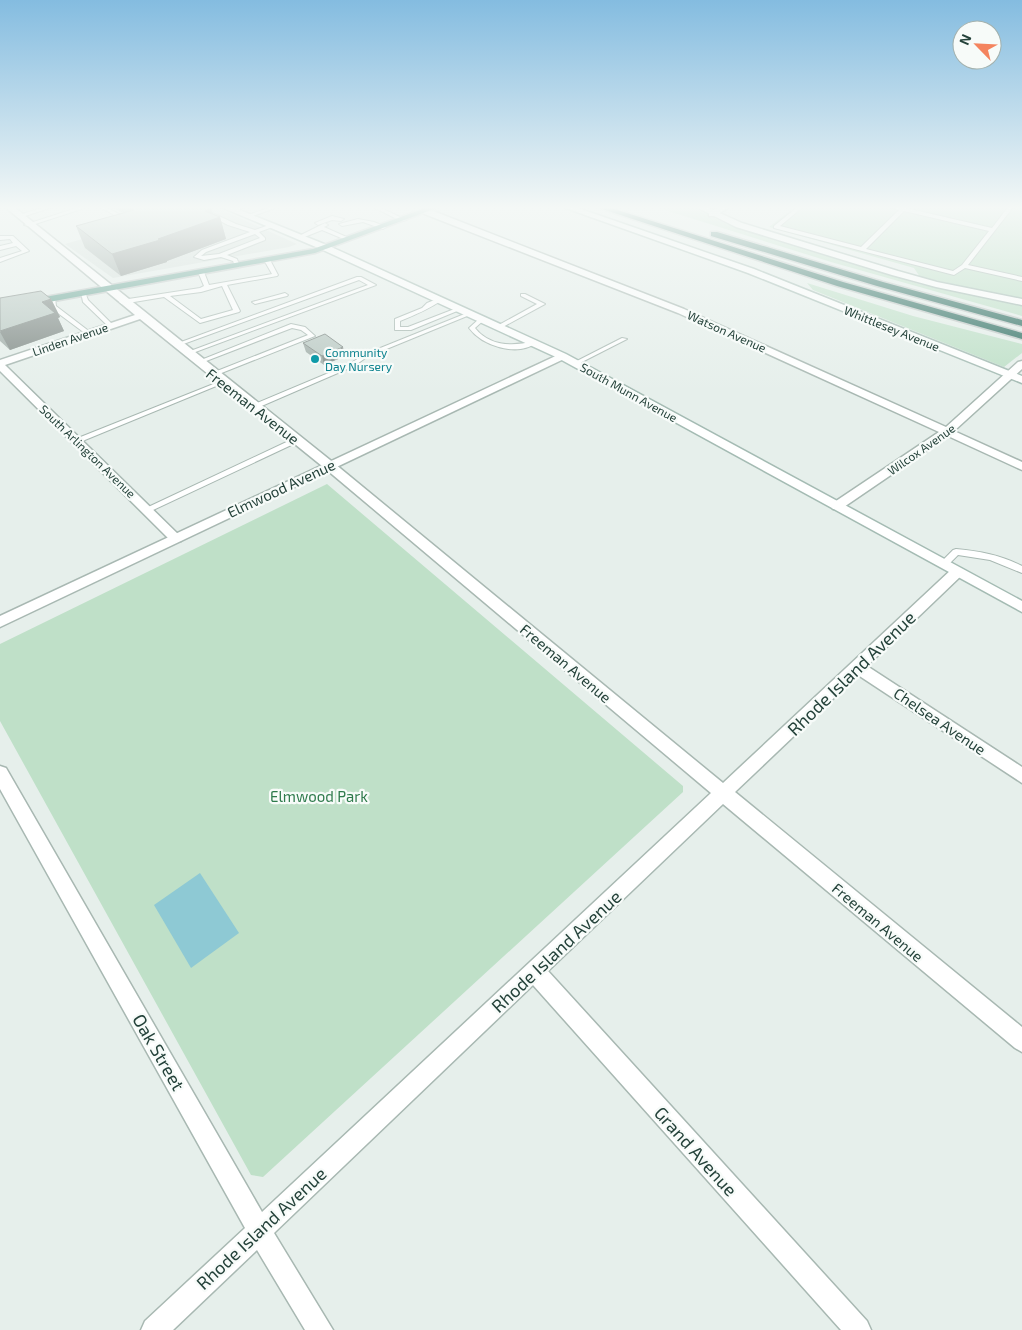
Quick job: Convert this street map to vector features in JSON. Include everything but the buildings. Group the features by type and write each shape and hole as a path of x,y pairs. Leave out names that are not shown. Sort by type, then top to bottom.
{"highway":[{"path":"790,268 1022,336"},
{"path":"827,268 1022,323"}],"main road":[{"path":"0,308 225,268"}],"street":[{"name":"Freeman Avenue","path":"80,268 329,465 1022,1041"},
{"name":"South Munn Avenue","path":"370,268 464,311 478,322 499,327 576,363 1022,607"},
{"name":"Watson Avenue","path":"572,268 673,307 1022,466"},
{"name":"Whittlesey Avenue","path":"743,268 1022,380"},
{"path":"879,268 914,279 1022,302"},
{"name":"Linden Avenue","path":"0,364 140,316"},
{"name":"Elmwood Avenue","path":"0,622 562,356"},
{"name":"South Arlington Avenue","path":"0,364 176,538"},
{"name":"Wilcox Avenue","path":"837,506 948,432 1022,364"},
{"name":"Rhode Island Avenue","path":"154,1330 958,572"},
{"name":"Chelsea Avenue","path":"858,667 1022,776"},
{"name":"Oak Street","path":"0,773 259,1229 320,1330"},
{"name":"Grand Avenue","path":"534,971 858,1330"}],"lane":[{"path":"122,302 168,297 207,287 275,275 271,268"},
{"path":"935,268 954,273 961,268"},
{"path":"974,268 1022,278"},
{"path":"201,272 207,287"},
{"path":"176,345 359,278 373,285 188,353"},
{"path":"168,297 200,321 237,311 225,285"},
{"path":"168,297 180,300 197,313 213,314 230,305 223,290 225,285"},
{"path":"83,293 85,301 111,326"},
{"path":"256,302 285,295"},
{"path":"499,327 542,304 523,295"},
{"path":"53,299 54,307 88,333"},
{"path":"439,300 428,304 424,309 397,320 397,328 409,329 464,311"},
{"path":"254,406 352,365 365,356 464,311"},
{"path":"478,322 472,328 488,340 515,347 528,346 534,343"},
{"path":"77,440 312,336 303,328 292,326 199,362"},
{"path":"209,333 220,341"},
{"path":"576,363 624,339"},
{"path":"148,509 298,440"},
{"path":"944,564 956,552 964,552 1003,560 1022,570"}],"shaded area":[{"path":"99,268 169,268 113,278"}],"green space":[{"path":"852,268 868,268 919,284 1022,306 1022,316"},
{"path":"914,268 1022,268 1022,299 920,277"},
{"path":"807,283 913,316 1022,344 1022,353 1004,367 813,290"},
{"name":"Elmwood Park","path":"327,484 683,786 683,792 263,1177 251,1175 0,721 0,644"}],"water":[{"path":"200,873 239,933 191,968 154,905"}],"place":[{"name":"Community Day Nursery","path":"315,359"}]}
